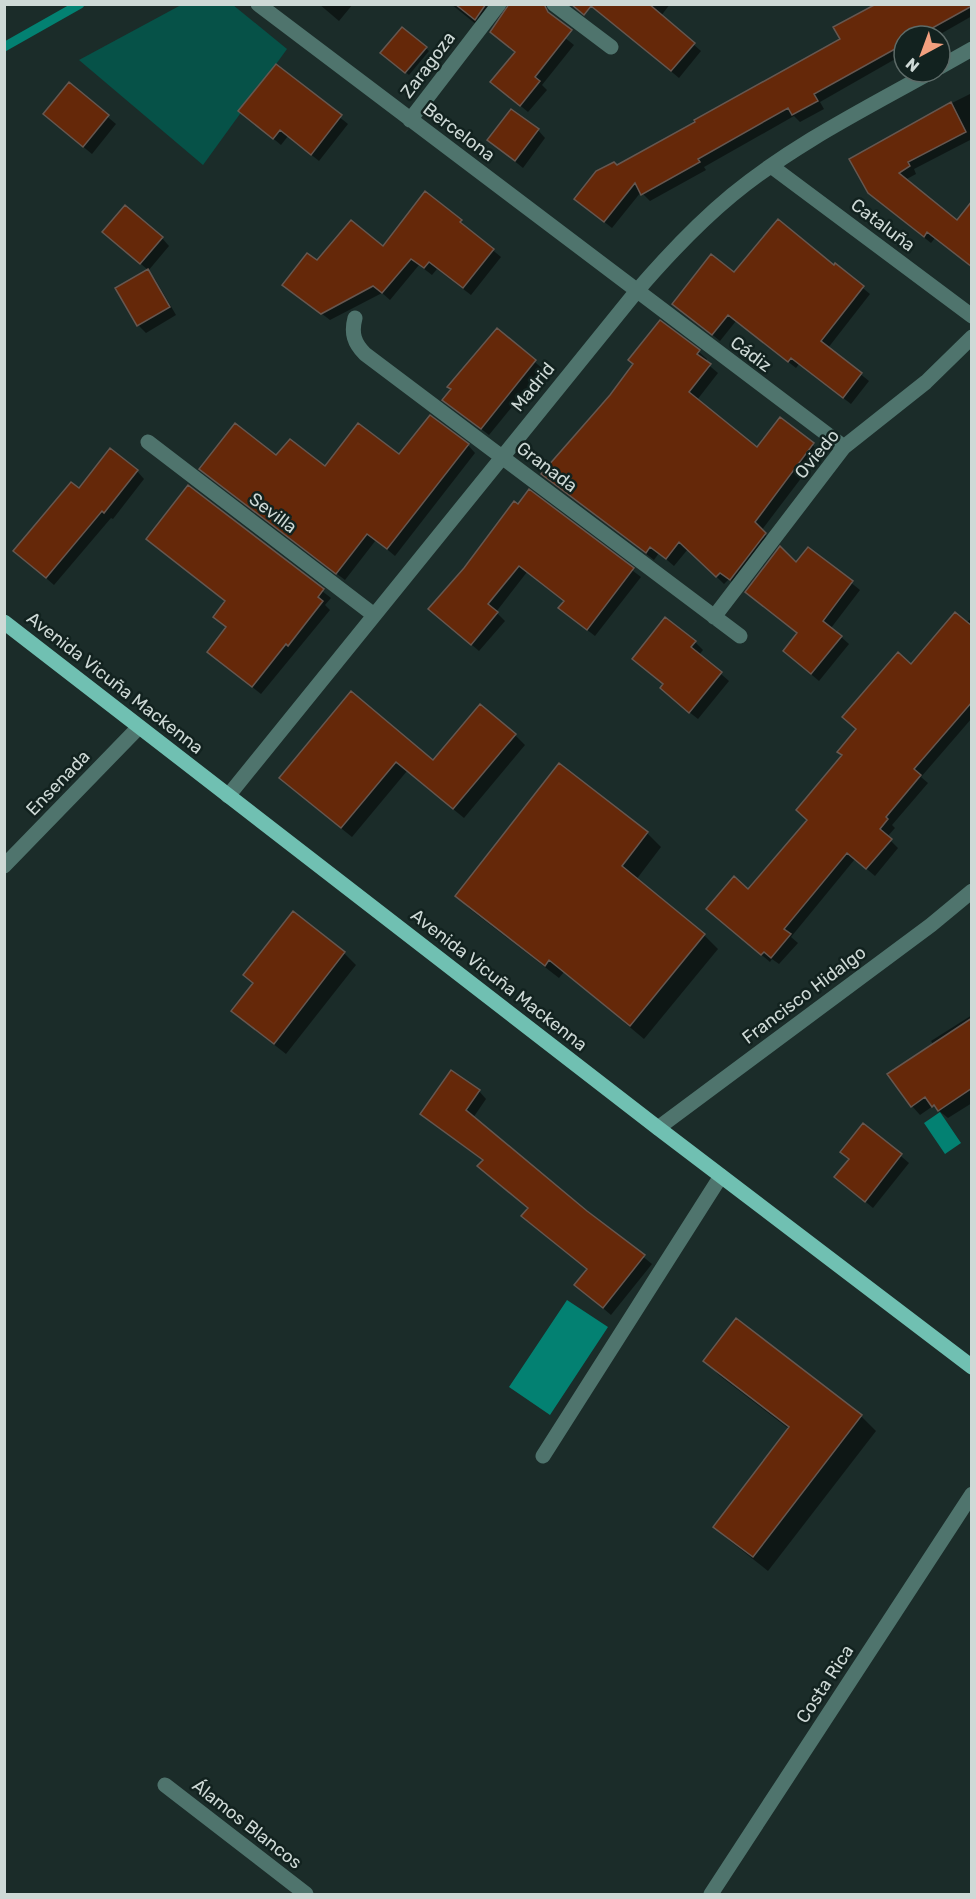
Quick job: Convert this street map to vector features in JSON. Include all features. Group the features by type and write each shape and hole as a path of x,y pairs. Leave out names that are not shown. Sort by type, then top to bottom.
{"main road":[{"name":"Avenida Vicuña Mackenna","path":"4,622 658,1128 972,1367"}],"street":[{"name":"Bercelona","path":"258,4 636,292"},
{"name":"Zaragoza","path":"410,120 499,4"},
{"path":"554,4 611,47"},
{"path":"952,60 972,49"},
{"name":"Madrid","path":"228,796 636,292 698,225 733,194 771,166 840,123 910,84"},
{"name":"Cataluña","path":"771,166 972,316"},
{"name":"Cádiz","path":"636,292 844,447"},
{"name":"Granada","path":"355,318 353,336 357,346 364,354 740,636"},
{"name":"Oviedo","path":"714,617 844,447 926,382 972,338"},
{"name":"Sevilla","path":"148,442 375,615"},
{"name":"Ensenada","path":"4,866 139,727"},
{"name":"Francisco Hidalgo","path":"658,1128 931,925 972,891"},
{"path":"543,1456 721,1176"},
{"name":"Costa Rica","path":"711,1894 972,1494"},
{"name":"Álamos Blancos","path":"165,1785 306,1894"}],"shaded area":[{"path":"181,5 233,5 287,49 203,165 79,60"},
{"path":"940,1112 961,1143 945,1154 924,1123"},
{"path":"567,1300 608,1327 550,1415 509,1387"}],"building":[{"path":"455,4 486,4 475,20"},
{"path":"509,4 544,4 548,12 572,30 535,77 540,81 520,106 490,82 515,52 490,32"},
{"path":"571,4 649,4 695,43 671,71 591,6 584,15"},
{"path":"876,4 972,4 940,24 892,24 892,51 814,94 818,101 792,115 788,108 698,159 700,162 641,195 635,183 604,222 574,199 596,171 614,162 617,165 840,39 833,27"},
{"path":"402,27 427,47 405,73 380,53"},
{"path":"276,64 342,115 311,155 280,130 273,139 238,111"},
{"path":"69,82 109,115 83,147 43,114"},
{"path":"951,102 966,132 908,162 910,166 899,173 957,220 972,201 972,267 927,232 924,237 868,193 849,159"},
{"path":"511,109 539,129 515,161 487,140"},
{"path":"425,191 494,249 463,288 429,262 424,268 411,259 382,293 373,286 321,314 282,285 307,253 317,260 351,220 383,246"},
{"path":"125,205 163,237 140,264 102,232"},
{"path":"778,219 834,265 835,263 864,286 821,341 862,373 843,398 791,358 788,362 728,315 712,335 672,304 711,254 734,272"},
{"path":"148,269 170,307 137,326 115,288"},
{"path":"660,320 700,350 697,354 711,364 689,392 757,447 780,417 814,443 755,522 766,533 730,580 720,573 716,577 679,542 666,559 650,547 646,553 541,474 610,395 633,364 628,360"},
{"path":"497,328 536,360 481,429 442,400 451,389 447,387"},
{"path":"430,415 469,444 387,549 367,534 336,574 199,469 235,423 276,455 290,439 325,466 358,423 399,454"},
{"path":"110,448 138,470 104,513 102,511 46,578 13,551 71,482 79,488"},
{"path":"188,485 324,589 318,597 323,601 252,687 207,652 226,627 213,617 225,601 146,539"},
{"path":"529,489 634,568 587,630 558,608 564,601 519,566 488,604 498,612 471,645 428,609 464,568 514,501 518,504"},
{"path":"780,546 796,562 808,547 853,581 823,621 842,636 811,674 783,651 797,633 745,592"},
{"path":"955,612 972,626 972,702 914,769 921,775 886,817 888,819 880,829 892,839 866,869 847,853 784,929 791,934 771,958 764,952 761,955 706,909 734,876 748,889 807,820 796,810 842,755 837,752 856,729 842,717 898,652 911,664"},
{"path":"665,617 696,641 691,647 722,672 689,713 660,688 663,684 632,659"},
{"path":"351,691 433,760 480,704 516,734 453,809 396,762 341,828 279,778"},
{"path":"559,763 648,832 622,866 705,934 630,1026 549,960 545,966 455,896"},
{"path":"293,911 345,952 274,1044 231,1011 253,983 243,975"},
{"path":"972,1018 972,1088 938,1111 925,1097 911,1107 887,1074"},
{"path":"451,1070 480,1090 466,1110 587,1211 645,1255 603,1308 574,1285 587,1269 521,1216 528,1208 477,1166 483,1160 420,1114"},
{"path":"863,1123 902,1154 865,1202 834,1177 849,1159 840,1152"},
{"path":"736,1318 862,1415 753,1557 713,1527 789,1427 703,1361"}],"waterway":[{"path":"4,47 80,4"}]}
